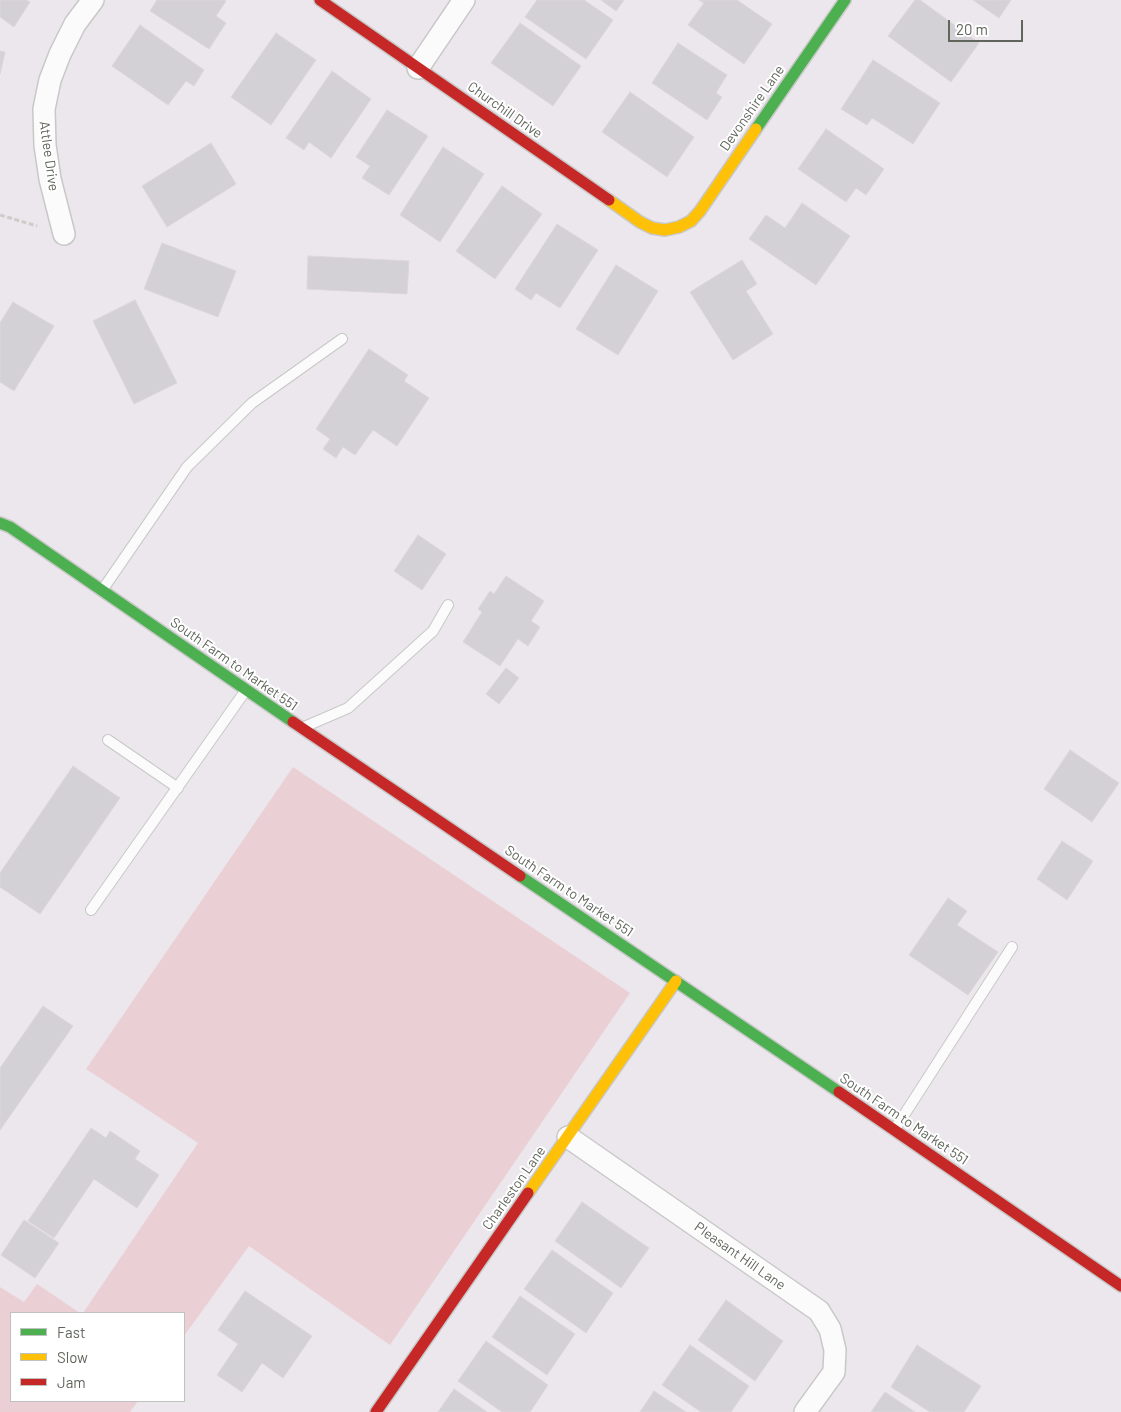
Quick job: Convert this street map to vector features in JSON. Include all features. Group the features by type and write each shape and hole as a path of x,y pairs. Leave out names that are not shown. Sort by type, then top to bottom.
{"main road":[{"name":"Churchill Drive","path":"320,0 640,222 652,228 666,230 679,227"},
{"name":"Devonshire Lane","path":"679,227 691,221 700,211 845,0"},
{"name":"South Farm to Market 551","path":"0,523 10,527 301,728 894,1129 1121,1286"},
{"name":"Charleston Lane","path":"376,1412 676,981"}],"street":[{"name":"Attlee Drive","path":"64,234 50,179 45,144 44,109 50,80 60,54 75,24 93,0"},
{"path":"418,68 464,0"},
{"name":"Pleasant Hill Lane","path":"568,1137 819,1311 830,1329 835,1350 834,1372 805,1412"}],"lane":[{"path":"102,590 187,467 252,403 342,339"},
{"path":"301,728 348,708 433,631 448,605"},
{"path":"91,910 246,690"},
{"path":"108,740 178,788"},
{"path":"894,1129 1012,947"}],"path":[{"path":"0,215 64,234"}],"shaded area":[{"path":"293,767 630,993 390,1345 249,1246 185,1335 185,1312 84,1312 198,1143 86,1069"},
{"path":"37,1284 79,1312 10,1312 10,1402 137,1402 130,1412 0,1412 0,1287 24,1302"}],"building":[{"path":"0,0 26,0 30,2 14,27 0,17"},
{"path":"157,0 224,0 226,1 216,16 226,23 209,49 150,11"},
{"path":"537,0 584,0 613,20 586,59 525,17"},
{"path":"601,0 624,0 616,11"},
{"path":"699,0 737,0 772,24 744,64 688,25 704,3"},
{"path":"915,0 920,0 979,43 951,82 888,36"},
{"path":"973,0 1011,0 999,18"},
{"path":"520,23 581,66 553,106 491,63"},
{"path":"140,25 204,70 194,86 186,81 168,105 112,66"},
{"path":"276,33 316,60 271,125 231,97"},
{"path":"678,43 727,75 716,93 722,97 707,120 652,83"},
{"path":"0,51 5,52 0,74"},
{"path":"873,60 940,103 913,144 872,118 867,125 841,109"},
{"path":"332,71 371,99 331,158 309,142 304,150 286,138"},
{"path":"630,92 694,137 667,177 602,132"},
{"path":"387,110 428,136 389,195 362,178 370,166 356,157"},
{"path":"826,129 884,169 866,195 856,188 846,202 798,169"},
{"path":"211,143 236,184 167,227 142,186"},
{"path":"443,147 484,174 440,242 400,215"},
{"path":"502,186 542,214 495,279 456,251"},
{"path":"802,203 850,236 816,285 749,239 766,215 785,228"},
{"path":"557,224 598,250 560,308 536,293 531,300 515,289"},
{"path":"162,243 236,271 218,317 144,289"},
{"path":"308,256 409,261 407,294 307,289"},
{"path":"742,260 757,284 746,291 773,334 733,360 690,292"},
{"path":"616,265 658,291 618,355 576,329"},
{"path":"135,300 177,383 134,404 93,321"},
{"path":"13,302 54,326 14,391 0,382 0,323"},
{"path":"369,349 408,375 404,381 429,398 397,446 373,430 355,455 343,447 336,458 323,449 330,439 316,429"},
{"path":"418,535 446,554 422,590 394,571"},
{"path":"506,576 544,601 531,621 540,627 528,646 518,639 500,666 463,642 482,612 478,609 490,591 494,594"},
{"path":"506,668 519,678 499,704 486,694"},
{"path":"1070,750 1119,783 1092,822 1044,789"},
{"path":"73,766 120,798 40,914 0,887 0,873"},
{"path":"1062,841 1093,861 1067,900 1037,879"},
{"path":"948,898 967,911 957,925 998,952 968,995 909,955"},
{"path":"43,1006 73,1026 0,1130 0,1068"},
{"path":"91,1128 106,1138 110,1131 140,1151 135,1159 159,1175 137,1208 94,1179 54,1238 28,1221"},
{"path":"582,1202 649,1248 621,1288 555,1241"},
{"path":"24,1220 59,1243 35,1278 1,1255"},
{"path":"552,1250 613,1293 586,1333 524,1289"},
{"path":"245,1291 312,1336 283,1378 262,1363 242,1392 217,1375 238,1344 218,1330"},
{"path":"520,1296 575,1334 547,1375 492,1337"},
{"path":"726,1300 783,1341 755,1381 698,1340"},
{"path":"486,1341 548,1385 530,1412 502,1412 458,1381"},
{"path":"690,1345 749,1386 731,1412 701,1412 662,1385"},
{"path":"917,1345 981,1386 964,1412 930,1412 891,1387"},
{"path":"454,1389 487,1412 438,1412"},
{"path":"654,1391 686,1412 640,1412"},
{"path":"885,1392 915,1412 871,1412"}],"traffic: fast":[{"path":"756,129 845,0"},
{"path":"0,523 10,527 293,722"},
{"path":"520,876 839,1092"}],"traffic: slow":[{"path":"609,200 640,222 652,228 665,230 679,227 691,221 700,211 756,129"},
{"path":"528,1193 676,981"}],"traffic: jam":[{"path":"320,0 609,200"},
{"path":"293,722 520,876"},
{"path":"839,1092 1121,1286"},
{"path":"376,1412 528,1193"}]}
